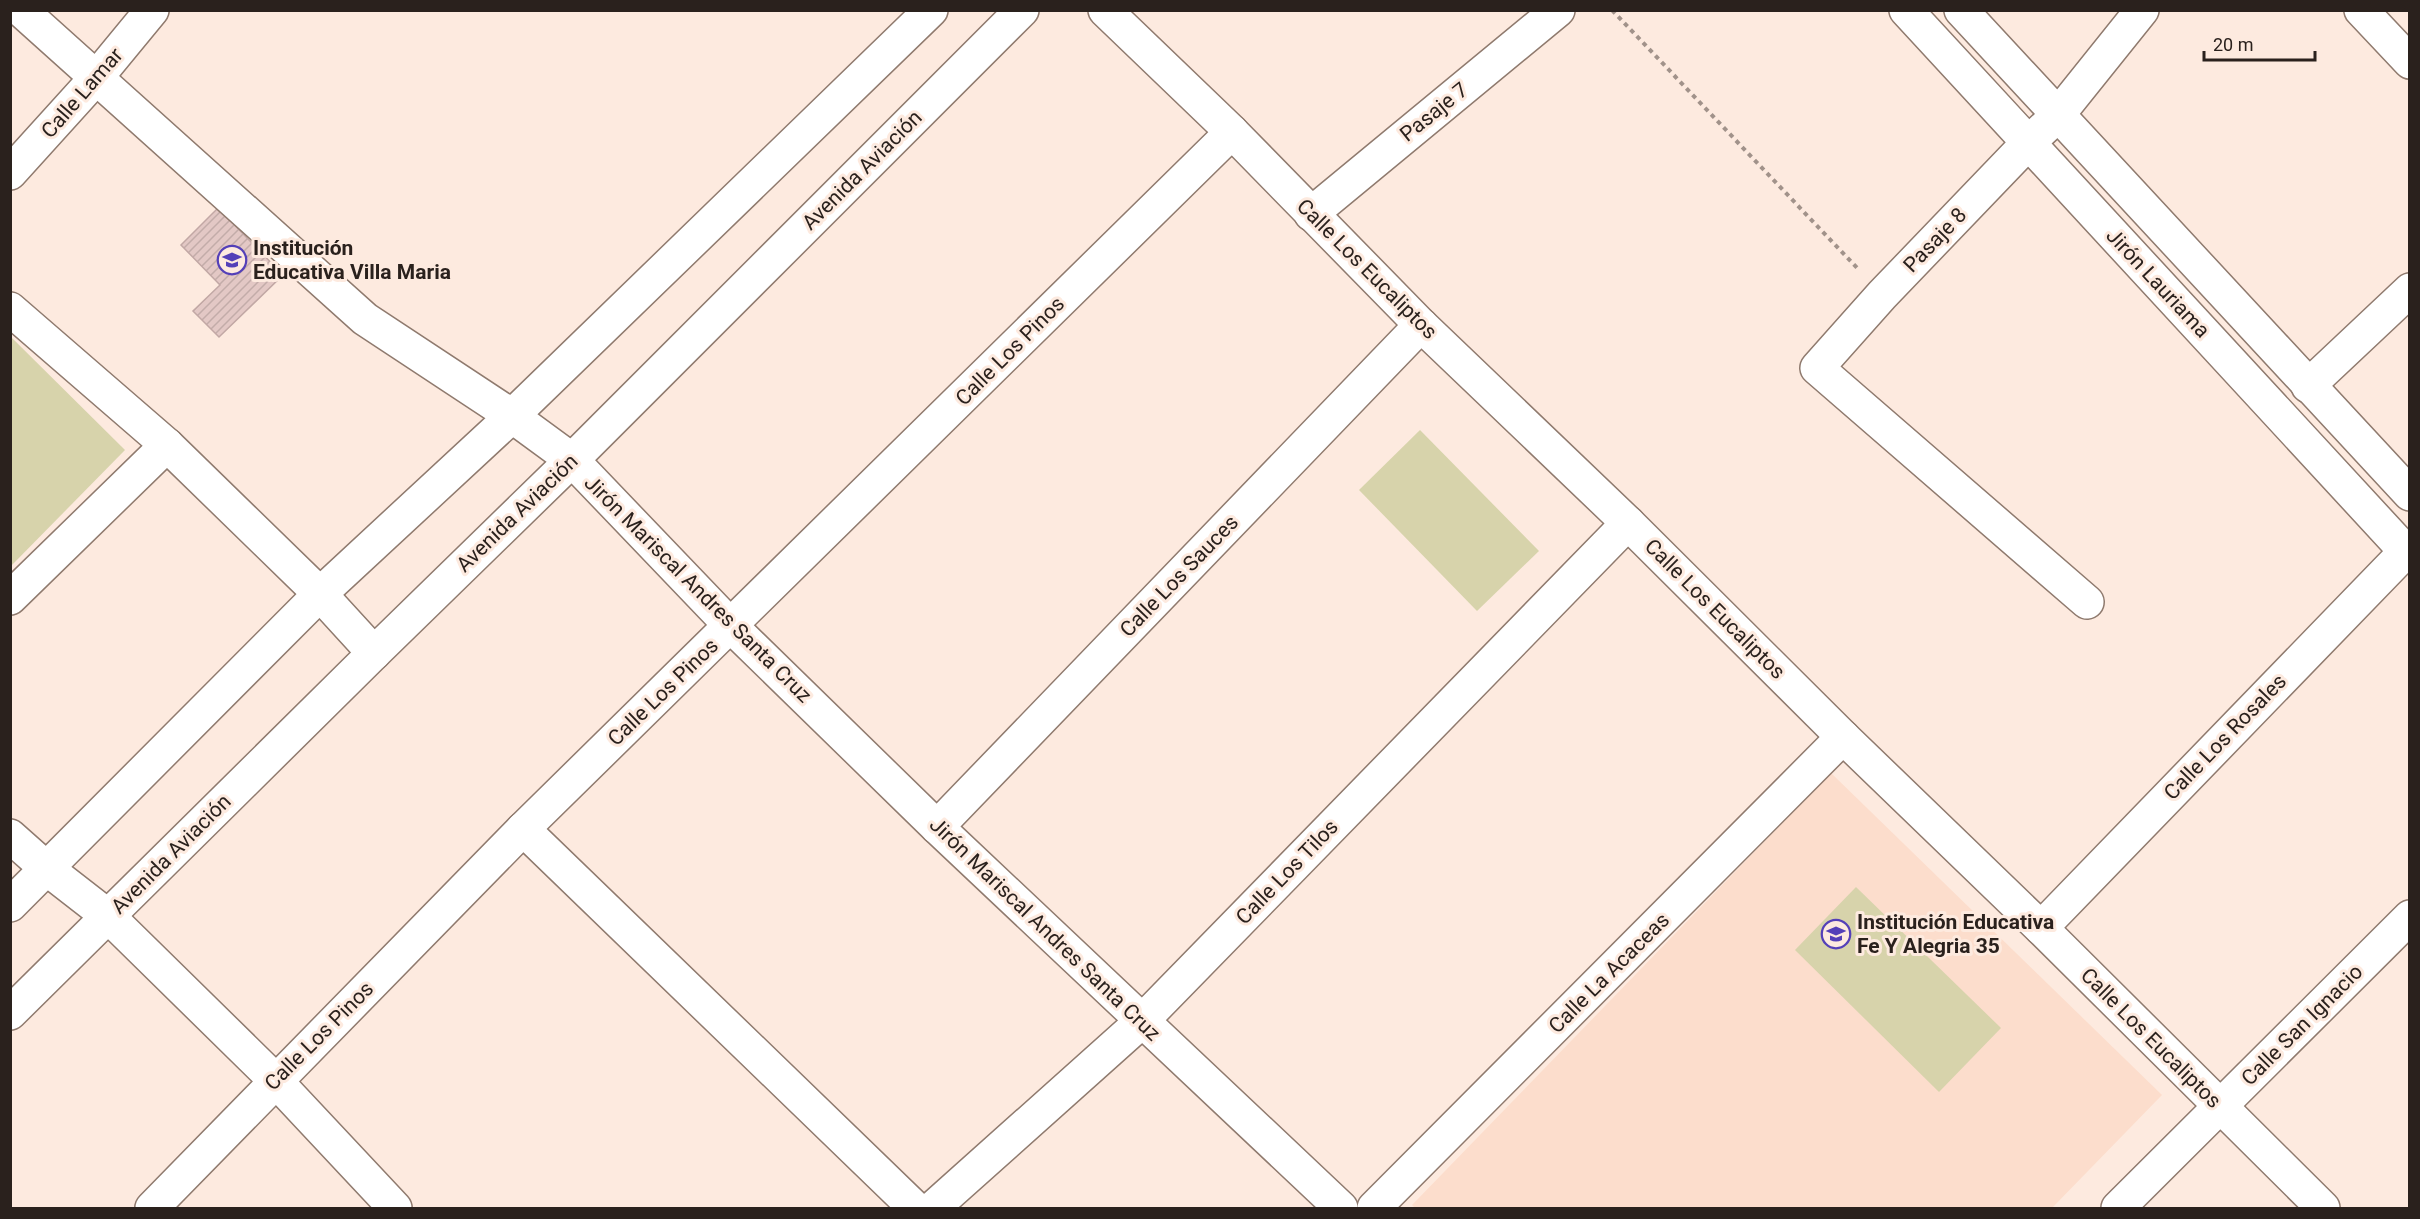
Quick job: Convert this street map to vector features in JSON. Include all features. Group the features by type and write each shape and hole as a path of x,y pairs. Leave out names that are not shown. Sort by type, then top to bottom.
{"street":[{"name":"Jirón Mariscal Andres Santa Cruz","path":"21,10 364,320 512,416 572,460 731,626 937,827 1341,1209"},
{"name":"Calle Lamar","path":"10,173 96,78 152,10"},
{"path":"10,905 320,594 512,416 931,10"},
{"name":"Avenida Aviación","path":"10,1013 572,460 1022,10"},
{"name":"Calle Los Eucaliptos","path":"1105,10 1232,132 1421,325 1628,523 1843,737 2041,928 2323,1209"},
{"name":"Pasaje 7","path":"1311,214 1558,10"},
{"name":"Jirón Lauriama","path":"1906,10 2408,551"},
{"name":"Jirón Lauriama","path":"1961,10 2409,494"},
{"name":"Pasaje 8","path":"2087,602 1817,368 1882,295 2029,142 2057,116 2142,10"},
{"path":"2361,10 2409,62"},
{"name":"Calle Los Pinos","path":"152,1209 275,1080 523,829 1232,132"},
{"path":"2308,386 2409,290"},
{"path":"10,309 166,445 320,594 374,653"},
{"name":"Calle Los Sauces","path":"937,827 1421,325"},
{"path":"10,598 166,445"},
{"name":"Calle Los Tilos","path":"933,1209 1141,1022 1628,523"},
{"name":"Calle Los Rosales","path":"2041,928 2408,551"},
{"name":"Calle La Acaceas","path":"1374,1209 1843,737"},
{"path":"523,829 915,1209"},
{"path":"10,836 46,868 109,917 275,1080 395,1209"},
{"name":"Calle San Ignacio","path":"2118,1209 2409,917"}],"path":[{"path":"1612,10 1882,295"}],"shaded area":[{"path":"11,337 125,450 10,566"},
{"path":"1420,430 1539,551 1477,611 1359,490"},
{"name":"Institución Educativa Fe Y Alegria 35","path":"1831,773 2162,1095 2052,1208 1415,1208 1412,1205"},
{"path":"1856,887 2001,1028 1939,1092 1795,950"}],"building":[{"name":"Institución Educativa Villa Maria","path":"218,208 283,275 219,337 193,311 220,285 181,245"}],"place":[{"name":"Institución Educativa Villa Maria","path":"232,260"},
{"name":"Institución Educativa Fe Y Alegria 35","path":"1836,934"}]}
